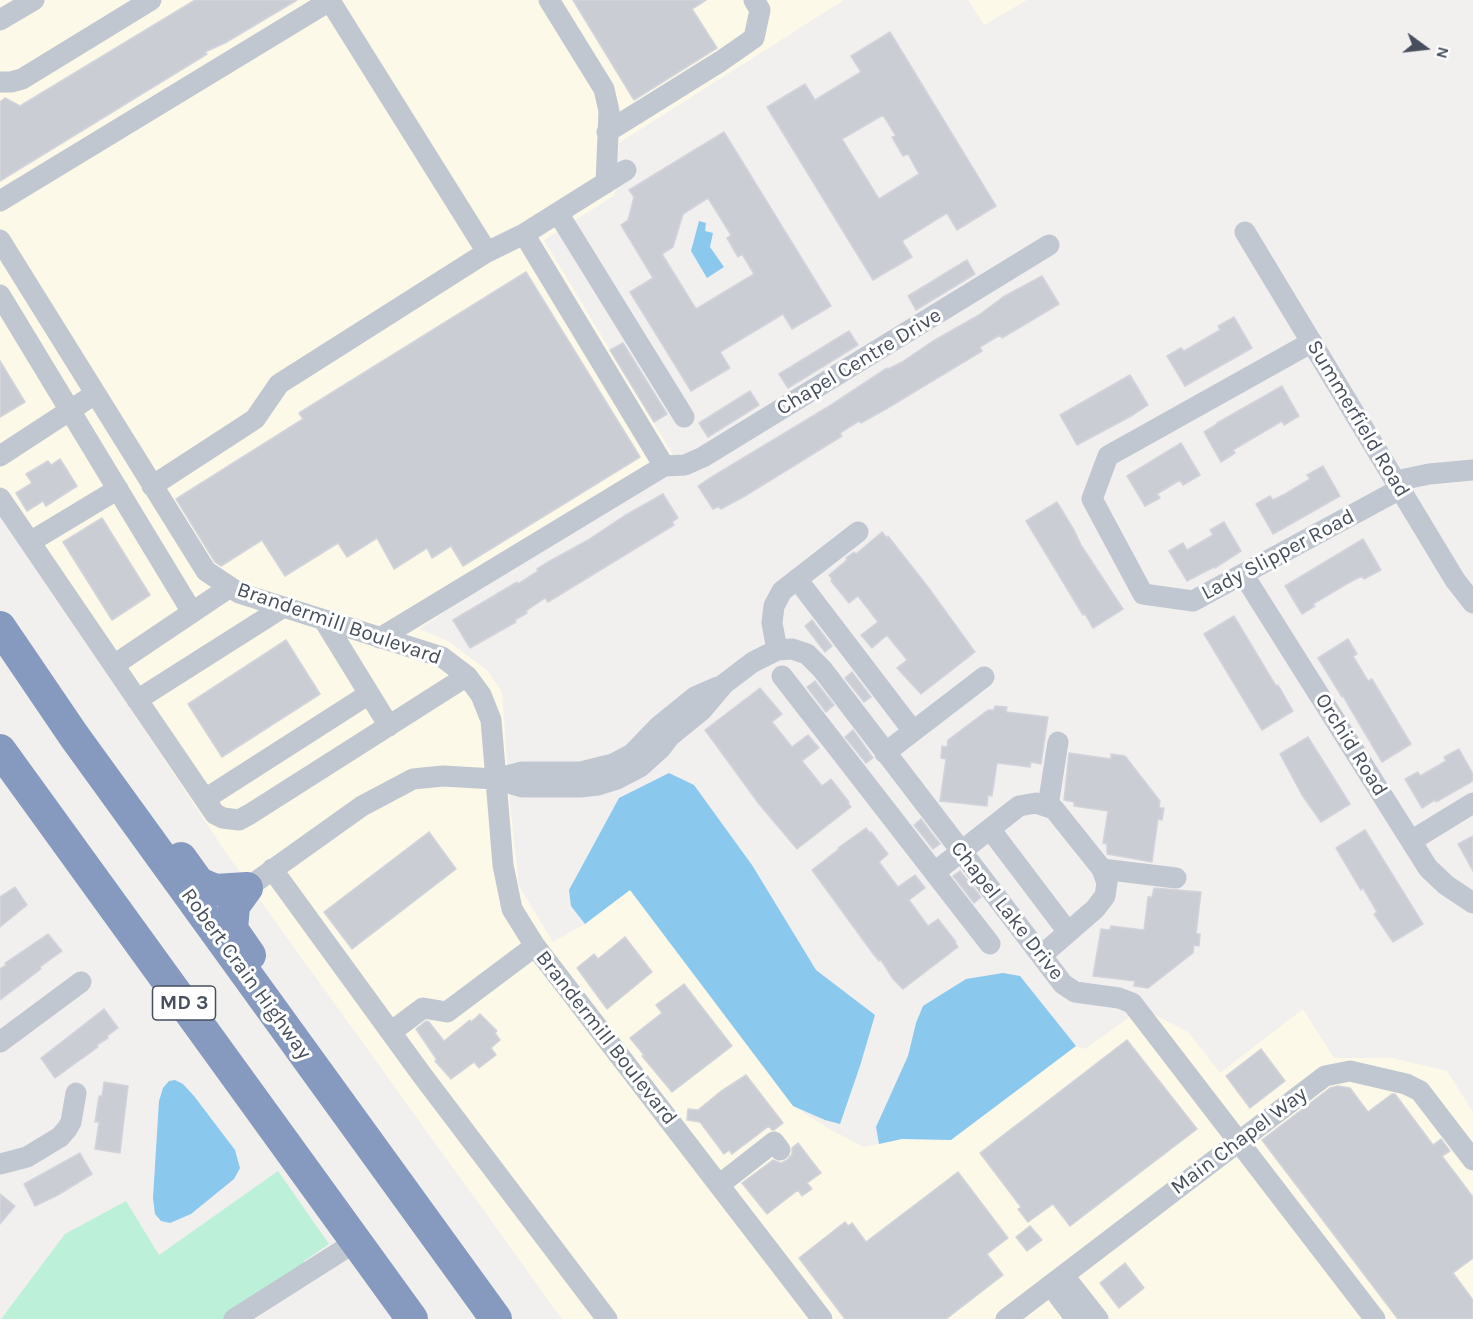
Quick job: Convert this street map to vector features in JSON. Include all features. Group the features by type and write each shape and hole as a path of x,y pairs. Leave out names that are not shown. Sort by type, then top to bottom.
{"highway":[{"name":"Robert Crain Highway","path":"0,627 75,736 496,1319"},
{"path":"75,736 156,824 199,883 215,890 247,888"},
{"name":"MD 3","path":"0,750 412,1319"},
{"path":"247,888 234,906 232,929 345,1085 389,1172"}],"street":[{"path":"0,20 33,0"},
{"path":"0,82 22,79 151,0"},
{"path":"0,201 331,0 487,252"},
{"path":"549,0 604,89 609,111 606,183"},
{"path":"607,132 722,61 754,38 759,10 754,0"},
{"path":"152,486 255,419 279,384 487,252 524,234 626,170"},
{"path":"558,213 684,417"},
{"name":"Summerfield Road","path":"1245,232 1455,580 1473,603"},
{"path":"380,638 663,466 524,234"},
{"name":"Chapel Centre Drive","path":"663,466 685,465 703,457 1049,245"},
{"name":"Brandermill Boulevard","path":"3,252 206,571 239,593 442,657 467,676 481,694 491,720 503,865 512,909 535,946 822,1319"},
{"path":"1,300 192,612"},
{"name":"Lady Slipper Road","path":"1312,342 1108,456 1092,500 1143,594 1194,601 1398,485 1429,474 1473,470"},
{"path":"0,456 95,394"},
{"path":"30,542 118,489"},
{"path":"0,498 205,799 216,814 229,820 239,820 467,676"},
{"path":"152,547 179,528"},
{"path":"247,888 362,806 413,779 443,776 495,779 522,787 580,787 598,785 640,767 660,749 670,736 702,710 724,684 753,662 777,650 772,623 774,606 782,591 858,532"},
{"name":"Orchid Road","path":"1244,574 1428,868 1446,885 1473,903"},
{"path":"797,579 913,731"},
{"path":"114,665 230,587"},
{"path":"137,700 282,608"},
{"path":"326,622 389,726"},
{"name":"Chapel Lake Drive","path":"777,650 792,649 807,654 822,669 1063,984 1075,992 1119,998 1132,1003 1375,1319"},
{"path":"782,676 990,944"},
{"path":"885,753 984,677"},
{"path":"205,799 369,694"},
{"path":"827,732 854,713"},
{"path":"1048,806 1058,742"},
{"path":"935,872 1019,806 1036,803 1054,809 1102,869 1107,883 1105,896 1095,909 1042,954"},
{"path":"1411,841 1473,803"},
{"path":"990,829 1068,932"},
{"path":"272,869 391,1032 607,1319"},
{"path":"1102,869 1176,878"},
{"path":"391,1032 423,1008 447,1012 535,946"},
{"path":"0,1041 81,982"},
{"name":"Main Chapel Way","path":"1006,1319 1325,1076 1350,1071 1406,1084 1420,1091 1473,1160"},
{"path":"0,1164 27,1157 60,1137 71,1122 76,1093"},
{"path":"719,1185 774,1142 780,1150"},
{"path":"234,1319 357,1241"},
{"path":"1058,1281 1076,1319"},
{"path":"1058,1281 1098,1319"},
{"path":"478,1293 502,1319"}],"shaded area":[{"path":"0,0 844,0 619,143 615,195 544,240 675,458 419,629 448,641 488,671 502,692 510,804 519,886 553,942 585,924 630,890 793,1106 864,1147 902,1139 951,1140 1076,1046 1085,1049 1142,1008 1188,1032 1220,1073 1303,1009 1334,1058 1392,1058 1447,1071 1473,1112 1473,1319 562,1319 231,860 0,513"},
{"path":"968,0 1027,0 984,25"}],"green space":[{"path":"278,1171 329,1244 304,1261 309,1278 245,1319 1,1319 65,1234 126,1201 159,1255"}],"water":[{"path":"699,221 706,223 705,231 713,233 710,247 724,267 707,278 691,251"},
{"path":"669,773 694,785 752,865 816,970 875,1015 840,1124 793,1106 630,890 585,924 571,906 569,890 619,798"},
{"path":"1003,973 1020,976 1076,1046 951,1140 902,1139 879,1144 876,1127 908,1056 916,1023 923,1006 966,979"},
{"path":"175,1080 183,1084 194,1096 235,1150 240,1168 234,1179 191,1214 170,1223 161,1221 155,1214 153,1198 159,1101 163,1088 169,1081"}],"building":[{"path":"195,0 297,0 225,43 205,52 207,54 0,181 0,102 5,98 20,106"},
{"path":"573,0 706,0 692,9 717,48 634,100"},
{"path":"890,32 996,206 957,230 947,213 902,241 912,257 873,280 767,107 805,84 815,100 861,72 851,56","holes":["883,115 896,136 892,137 903,156 908,154 919,174 879,199 842,139"]},
{"path":"724,132 831,306 792,329 783,314 720,352 730,368 691,391 630,292 653,278 621,225 628,220 634,197 629,190","holes":["708,198 731,235 727,238 738,257 742,254 754,274 696,309 662,254 673,247 683,214"]},
{"path":"967,260 975,274 916,310 908,296"},
{"path":"526,272 640,457 463,566 451,546 432,558 427,548 394,569 377,538 347,557 338,543 285,576 262,540 221,566 215,562 176,499 303,419 299,413"},
{"path":"1042,276 1059,304 1002,338 1000,335 980,347 982,351 886,409 861,423 859,421 840,433 842,436 745,496 721,509 719,506 713,509 698,486 887,368 902,362 979,315 1003,297"},
{"path":"1234,317 1252,348 1185,386 1167,356 1181,348 1184,351 1220,330 1218,326"},
{"path":"849,331 858,345 788,388 779,374"},
{"path":"623,343 667,414 654,422 610,350"},
{"path":"0,361 25,402 0,417"},
{"path":"1130,375 1148,405 1077,445 1060,415"},
{"path":"1282,386 1299,416 1284,425 1282,421 1233,450 1235,453 1221,462 1204,432"},
{"path":"750,391 759,405 708,437 699,423"},
{"path":"1181,443 1200,475 1183,485 1180,480 1157,494 1160,498 1145,506 1127,476"},
{"path":"60,459 77,486 46,506 43,501 27,511 16,493 32,483 26,474 48,461 51,465"},
{"path":"1323,466 1340,496 1273,534 1256,504 1270,496 1273,500 1285,494 1310,479 1307,475"},
{"path":"663,494 678,518 672,522 674,525 548,602 545,598 515,620 516,622 470,648 453,620 517,582 518,584 548,562"},
{"path":"1057,502 1081,545 1123,609 1093,628 1026,521"},
{"path":"102,518 150,595 112,620 63,542"},
{"path":"1224,522 1241,551 1215,568 1187,581 1169,551 1183,543 1187,550 1213,535 1210,530"},
{"path":"882,532 887,538 888,536 928,587 975,652 921,694 897,668 907,660 887,635 872,648 861,635 878,622 858,596 849,603 831,581 829,575 847,560 846,558 854,552 856,554"},
{"path":"1363,539 1381,570 1364,579 1362,576 1350,582 1313,604 1315,606 1302,614 1285,586"},
{"path":"1234,616 1293,711 1262,730 1204,634"},
{"path":"812,620 832,646 825,652 805,626"},
{"path":"1348,639 1357,654 1353,656 1368,681 1372,679 1411,744 1382,762 1318,658"},
{"path":"286,640 320,694 222,757 188,704"},
{"path":"852,672 871,697 864,702 845,678"},
{"path":"815,681 834,705 826,712 807,687"},
{"path":"760,688 782,714 772,722 792,747 808,735 819,748 802,761 822,786 831,779 851,807 797,849 759,804 705,730"},
{"path":"995,706 1007,707 1006,712 1048,717 1041,764 1031,762 1030,767 997,763 992,796 988,795 987,806 940,801 946,759 941,758 942,746 947,747 948,740 988,710 994,710"},
{"path":"853,730 873,758 866,763 845,737"},
{"path":"1308,737 1350,804 1321,822 1302,795 1280,754"},
{"path":"1459,749 1473,774 1473,781 1422,808 1405,779 1418,772 1420,776 1446,761 1444,757"},
{"path":"1069,753 1111,759 1111,754 1125,756 1160,801 1159,808 1164,808 1162,820 1158,819 1152,862 1107,854 1107,844 1103,843 1108,811 1074,806 1074,802 1064,800"},
{"path":"921,819 940,844 933,849 914,825"},
{"path":"866,828 888,854 879,862 898,887 915,875 925,888 909,900 928,926 938,919 958,947 903,989 893,979 881,960 879,961 874,955 812,870"},
{"path":"1365,830 1423,924 1393,942 1374,914 1377,912 1363,888 1361,890 1336,848"},
{"path":"429,832 456,869 352,949 324,912"},
{"path":"1473,836 1473,871 1458,844"},
{"path":"960,871 981,897 974,903 953,876"},
{"path":"15,887 27,905 0,927 0,897"},
{"path":"1154,888 1201,892 1196,934 1200,934 1199,946 1194,945 1193,953 1148,988 1134,986 1135,981 1093,976 1101,929 1110,930 1111,926 1144,930 1148,897 1152,897"},
{"path":"48,934 62,951 0,1000 0,969 6,965 5,963"},
{"path":"625,937 652,972 607,1009 577,968 594,954 598,959"},
{"path":"684,984 732,1046 672,1092 630,1038 662,1013 656,1005"},
{"path":"104,1009 118,1028 97,1045 98,1047 55,1078 41,1058"},
{"path":"480,1014 497,1031 495,1033 500,1040 491,1048 496,1055 479,1068 474,1062 451,1079 435,1061 437,1060 416,1029 426,1021 429,1022 444,1041"},
{"path":"1127,1040 1197,1129 1070,1226 1053,1204 1028,1222 1018,1209 1021,1207 980,1153"},
{"path":"1261,1049 1285,1081 1250,1108 1226,1076"},
{"path":"746,1075 783,1123 774,1130 769,1126 732,1154 729,1150 724,1154 700,1122 687,1120 688,1109 698,1110"},
{"path":"104,1082 128,1086 120,1153 95,1149 99,1122 95,1122 99,1096 102,1096"},
{"path":"1338,1086 1350,1088 1368,1112 1395,1094 1433,1145 1441,1139 1450,1151 1442,1156 1473,1197 1473,1258 1453,1273 1473,1300 1473,1319 1398,1319 1262,1140 1330,1088"},
{"path":"798,1143 821,1173 807,1183 812,1189 802,1196 798,1190 767,1214 742,1183 773,1160 781,1163 787,1160 792,1154 792,1148"},
{"path":"80,1153 92,1174 35,1206 24,1184"},
{"path":"958,1172 1008,1238 987,1254 1003,1275 946,1319 845,1319 799,1258 845,1222 848,1226 852,1223 866,1242"},
{"path":"0,1194 15,1206 0,1224"},
{"path":"1030,1226 1042,1240 1027,1251 1016,1237"},
{"path":"1125,1263 1144,1288 1119,1308 1100,1283"}]}
